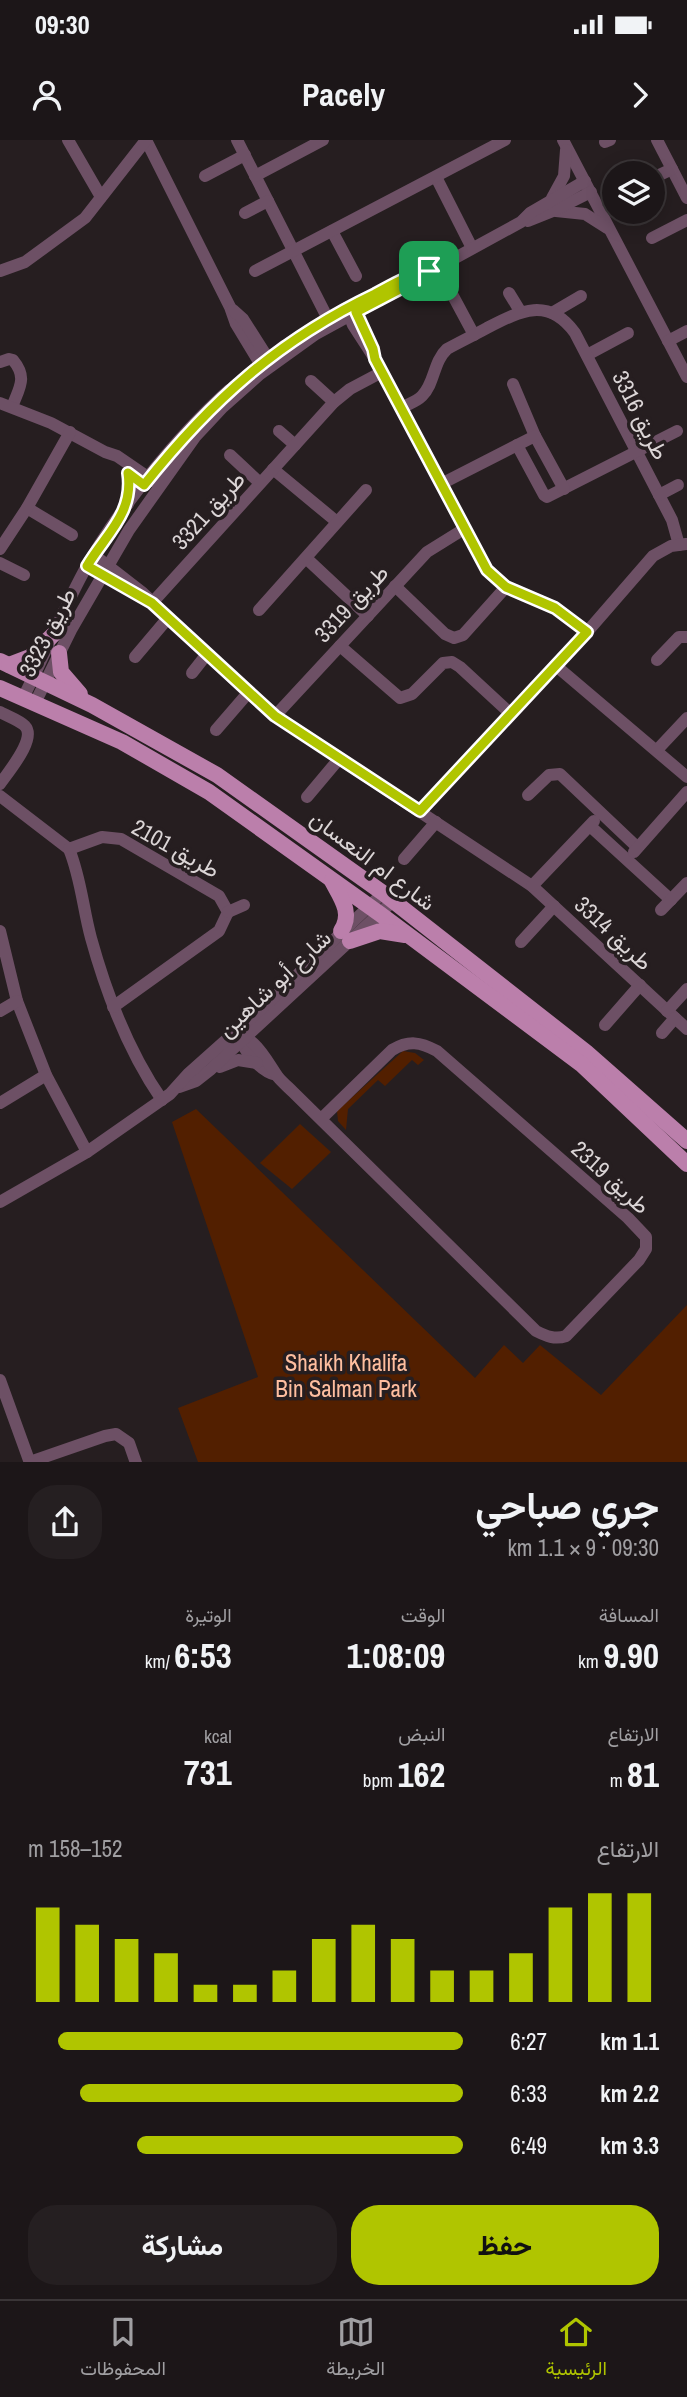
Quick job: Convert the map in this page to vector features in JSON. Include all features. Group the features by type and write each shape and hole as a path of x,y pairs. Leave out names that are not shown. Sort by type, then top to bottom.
{"main road":[{"path":"3,668 30,657 55,633"},
{"path":"59,653 59,666 65,678 92,705"},
{"name":"شارع ام النعسان","path":"3,668 33,690 209,792 375,910 581,1064 687,1164"},
{"name":"شارع ام النعسان","path":"0,688 33,690 92,705 217,775 388,897 586,1052 687,1141"},
{"path":"331,879 347,912 345,936 380,931 410,937"}],"street":[{"path":"68,140 101,197"},
{"path":"0,271 25,262 85,218 146,140 230,307 243,319 266,364"},
{"path":"237,140 328,319"},
{"path":"255,176 323,140"},
{"path":"255,271 436,177 477,146 505,140"},
{"path":"657,140 687,198"},
{"path":"565,143 687,377"},
{"name":"طريق 3323","path":"551,206 564,176 565,143"},
{"path":"205,176 245,155"},
{"path":"665,172 672,169"},
{"path":"436,177 472,248"},
{"name":"طريق 3323","path":"33,690 55,633 90,561 126,508 152,485 266,364 351,310 416,274 429,271 588,186"},
{"path":"245,213 268,201"},
{"path":"551,206 585,214 611,232"},
{"path":"652,239 687,220"},
{"path":"332,231 356,276"},
{"path":"509,293 520,312"},
{"path":"452,295 474,335"},
{"path":"401,408 418,400 425,393 443,353 520,312 541,310 552,313 582,296"},
{"path":"351,310 355,328 375,359 487,570 506,587 555,608 587,632"},
{"name":"طريق 3323","path":"33,690 59,653 152,485 162,462 211,407 328,319 351,310"},
{"name":"طريق 3316","path":"552,313 569,325 587,355 683,544"},
{"path":"668,341 687,331"},
{"name":"طريق 3316","path":"587,355 628,333"},
{"path":"0,362 11,359 22,374 6,405 69,432 105,452 110,459 152,485"},
{"name":"طريق 3321","path":"152,603 334,402 350,389 382,372"},
{"path":"311,381 334,402"},
{"path":"513,384 535,436 564,489"},
{"path":"279,430 295,445"},
{"path":"517,446 545,497 677,431"},
{"path":"0,549 27,508 69,432"},
{"path":"441,484 535,436"},
{"path":"230,455 260,483"},
{"path":"130,469 162,462"},
{"path":"126,508 130,492 130,469"},
{"path":"273,469 337,522"},
{"name":"طريق 3316","path":"659,495 678,485"},
{"path":"258,610 366,490"},
{"path":"27,508 72,535"},
{"name":"طريق 3319","path":"275,716 431,548 464,529"},
{"path":"420,811 587,632 653,556 661,550 683,544"},
{"path":"306,558 368,616"},
{"name":"طريق 3314","path":"90,561 152,603 275,716 532,886 687,1029"},
{"path":"0,563 24,575"},
{"path":"395,586 445,634 454,638 463,635 506,587"},
{"path":"135,657 168,618"},
{"path":"657,660 679,636 687,636"},
{"path":"340,646 400,698 412,695 443,663 452,662 511,714"},
{"path":"192,673 207,654"},
{"path":"555,665 687,777"},
{"path":"216,730 248,693"},
{"path":"0,712 25,726 28,733 27,743 0,784"},
{"path":"657,750 687,718"},
{"path":"307,797 340,759"},
{"path":"528,795 549,775 560,774 638,847"},
{"path":"626,859 687,792"},
{"path":"0,796 69,849 75,862 91,937 113,1007 141,1069 162,1100"},
{"path":"532,886 601,813"},
{"path":"404,859 436,822"},
{"path":"590,826 671,900"},
{"name":"طريق 2101","path":"69,849 102,838 121,839 219,896 228,912 219,930 113,1007"},
{"path":"661,910 687,883"},
{"name":"شارع أبو شاهين","path":"178,1087 196,1081 210,1070 241,1035 388,897"},
{"path":"228,912 244,905"},
{"name":"طريق 3314","path":"521,942 554,906"},
{"path":"0,930 17,1001 46,1075 87,1152"},
{"path":"605,1025 640,985"},
{"path":"663,1033 687,989"},
{"path":"0,1011 17,1001"},
{"name":"شارع أبو شاهين","path":"0,1202 87,1152 162,1100 178,1087 188,1074 241,1035"},
{"name":"طريق 2319","path":"241,1035 257,1063 265,1071 276,1075"},
{"name":"طريق 2319","path":"241,1035 271,1065 276,1075 536,1331 545,1336 558,1339 566,1336 639,1260 646,1249 646,1237 628,1217 437,1051 421,1043 401,1045 392,1050 321,1119"},
{"path":"210,1070 238,1060 257,1063"},
{"path":"0,1103 46,1075"},
{"path":"0,1380 5,1408 30,1462 116,1434 129,1443 136,1462"}],"green space":[{"path":"403,1051 415,1053 424,1060 418,1065 412,1060 385,1086 378,1080 348,1109 346,1130 338,1121 337,1111"},
{"name":"Shaikh Khalifa Bin Salman Park","path":"196,1109 475,1378 504,1345 523,1363 540,1345 601,1395 687,1305 687,1462 198,1462 178,1408 258,1377 172,1122"},
{"path":"300,1124 331,1152 292,1189 260,1163"}],"route":[{"path":"429,271 356,312 375,359 487,570 506,587 555,608 587,632 420,811 275,716 152,603 87,566 126,508 130,492 128,473 144,485 206,413 263,361 357,302 416,274 429,271"}]}
